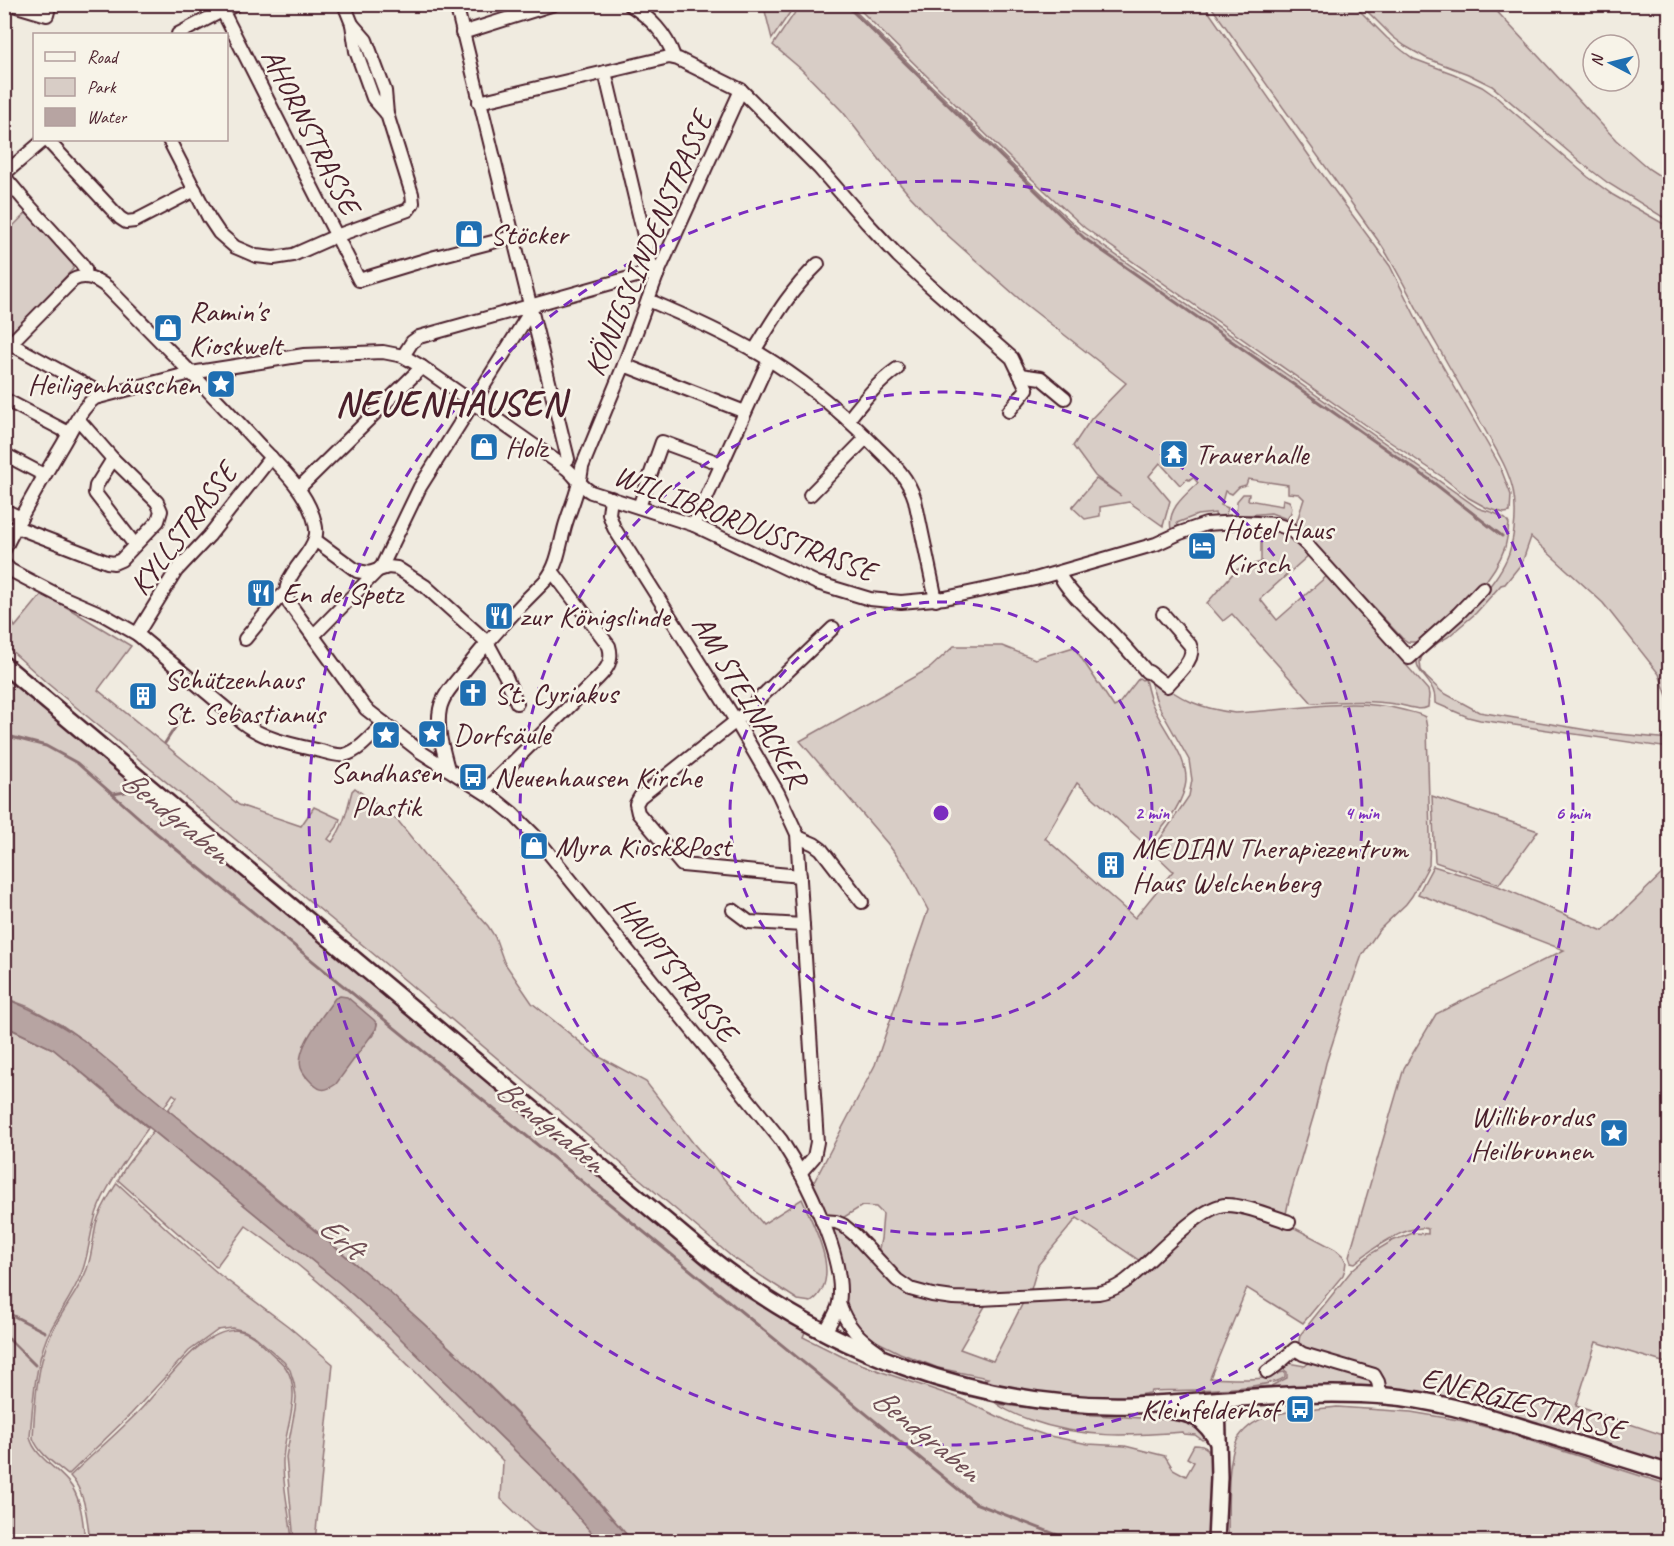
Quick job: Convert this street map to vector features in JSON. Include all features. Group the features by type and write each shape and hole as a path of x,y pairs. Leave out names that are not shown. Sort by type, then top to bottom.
{"main road":[{"path":"4,665 705,1254 759,1295 825,1332 898,1364 957,1383 1006,1394 1075,1403 1130,1405 1177,1411 1195,1416 1207,1426 1218,1443"},
{"name":"ENERGIESTRASSE","path":"1130,1405 1304,1395 1382,1396 1474,1412 1670,1473"},
{"path":"1216,1542 1219,1477 1217,1400"}],"street":[{"path":"10,4 47,15 50,4"},
{"path":"180,33 220,8 237,4"},
{"path":"170,141 219,233 235,247 256,256 286,257 409,209 412,205 412,194 387,114 373,98 355,48 352,24 344,4"},
{"path":"456,4 568,459"},
{"path":"462,33 535,7 554,4"},
{"path":"629,4 657,27 669,44 674,57"},
{"name":"AHORNSTRASSE","path":"220,8 359,280 512,237"},
{"path":"479,102 665,57 674,57 741,90"},
{"path":"605,72 651,265 657,275"},
{"name":"KÖNIGSLINDENSTRASSE","path":"448,769 440,729 440,707 448,691 486,642 552,571 580,484 582,467 624,365 657,275 741,90 819,168 898,256 1012,358 1020,375"},
{"path":"45,141 4,175 81,264 85,269 86,277"},
{"path":"47,141 126,222 135,221 195,190"},
{"path":"754,351 786,299 818,264"},
{"path":"403,356 412,342 418,338 644,274 657,275"},
{"path":"104,395 8,347 77,278 86,277 97,280 108,288 271,457 308,503 316,527 315,540 292,576 286,592 245,639"},
{"path":"648,300 710,328 769,360 848,420 903,473 910,486 917,509 936,600"},
{"path":"313,636 379,570 420,488 530,306"},
{"name":"WILLIBRORDUSSTRASSE","path":"104,395 191,373 304,355 380,351 403,356 568,470 580,484 591,492 694,525 803,578 842,591 891,602 936,600 999,588 1156,544 1206,524 1252,522 1290,529 1409,658 1483,588"},
{"path":"694,525 769,360"},
{"path":"624,365 745,412"},
{"path":"298,488 422,367"},
{"path":"848,420 870,392 897,369"},
{"path":"1020,375 1041,378 1065,398"},
{"path":"1009,411 1027,389 1020,375"},
{"path":"4,550 78,419 90,402 104,395"},
{"path":"4,399 69,433"},
{"path":"4,510 18,523 114,563 121,560 158,521 161,511 158,504 113,459 78,419"},
{"path":"810,495 866,438"},
{"path":"639,507 662,442 722,464"},
{"path":"4,454 45,475"},
{"name":"KYLLSTRASSE","path":"137,634 176,571 209,536 271,457"},
{"path":"113,459 94,493 135,545"},
{"name":"AM STEINACKER","path":"610,498 609,514 614,528 736,721 778,792 798,837 817,1146 813,1159 800,1173"},
{"path":"315,540 357,571 367,573 393,567 405,572 425,586 486,642 506,677 517,704"},
{"path":"4,564 25,578 108,617 137,634 254,730 290,743 344,755 357,748 384,723"},
{"path":"484,791 598,678 609,663 611,654 609,646 552,571"},
{"path":"1059,573 1061,579 1081,602 1147,672 1167,686 1190,658 1192,650 1163,614"},
{"name":"HAUPTSTRASSE","path":"286,592 289,603 362,704 416,748 484,791 512,813 544,846 778,1136 800,1173 835,1254 839,1303 845,1319 856,1334 898,1364"},
{"path":"800,876 682,865 638,813 636,803 642,795 736,721 833,628"},
{"path":"798,837 821,849 862,902"},
{"path":"734,910 749,922 803,925"},
{"path":"822,1221 843,1225 892,1276 907,1287 932,1296 962,1299 1109,1291 1128,1280 1201,1216 1220,1206 1243,1208 1288,1222"},
{"name":"HAUPTSTRASSE","path":"825,1332 839,1303"},
{"path":"1267,1372 1295,1349 1304,1354 1374,1375 1382,1396"}],"green space":[{"path":"756,5 795,5 772,39 765,11"},
{"path":"800,5 849,5 1080,230 1478,508 1504,518 1509,524 1505,547 1499,561 1481,587 1423,642 1408,642 1296,524 1304,499 1299,494 1288,493 1288,485 1248,479 1246,485 1239,487 1232,494 1225,491 1221,505 1228,508 1225,517 1216,520 1215,513 1197,515 1177,523 1180,530 1171,529 1170,522 1174,509 1198,483 1193,477 1180,485 1160,463 1149,476 1170,501 1163,526 1129,502 1100,507 1100,516 1085,519 1072,507 1096,479 1121,496 1095,476 1073,446 1091,419 1126,383 1025,304 944,232 883,164 843,112 801,69 773,45"},
{"path":"855,5 1204,5 1317,167 1390,266 1423,332 1499,464 1511,495 1510,512 1504,513 1487,508 1469,498 1441,476 1085,228 1019,167"},
{"path":"1210,5 1354,5 1387,38 1414,59 1482,87 1588,177 1613,195 1669,227 1669,701 1659,674 1603,603 1531,537 1522,563 1505,584 1501,585 1476,613 1422,656 1420,662 1421,670 1426,677 1442,692 1479,712 1599,732 1669,739 1669,748 1480,720 1435,703 1435,695 1418,668 1417,658 1482,596 1502,568 1509,553 1514,530 1515,505 1511,482 1497,451 1382,246"},
{"path":"1361,5 1491,5 1616,140 1649,169 1669,182 1669,221 1608,183 1583,164 1492,86 1426,58 1405,46"},
{"path":"27,212 74,265 73,269 5,340 5,234"},
{"path":"1243,494 1249,494 1248,500 1282,506 1283,499 1289,501 1292,508 1291,513 1287,519 1271,513 1236,516 1237,501"},
{"path":"1261,528 1284,531 1310,554 1260,599 1277,620 1328,575 1428,690 1428,707 1416,709 1375,702 1312,703 1232,614 1223,621 1207,603 1236,570 1261,562"},
{"path":"43,593 131,646 98,690 239,805 301,826 314,807 340,819 328,839 332,842 342,824 352,791 355,788 399,822 488,926 495,937 504,962 532,1003 596,1055 646,1082 693,1143 763,1224 802,1199 823,1252 826,1267 821,1292 811,1302 798,1300 732,1257 406,981 47,683 5,645 5,611 9,614 15,627"},
{"path":"954,646 1002,646 1035,659 1074,647 1114,707 1139,678 1145,679 1152,703 1181,756 1184,767 1185,787 1174,811 1147,846 1077,783 1045,838 1135,918 1173,871 1152,851 1189,796 1192,780 1189,760 1158,705 1149,678 1152,677 1172,692 1191,702 1235,713 1362,704 1403,710 1425,717 1429,865 1412,896 1379,930 1362,955 1326,1063 1285,1219 1223,1200 1209,1204 1195,1214 1143,1263 1077,1218 1038,1265 1030,1293 945,1295 903,1281 878,1253 883,1214 876,1207 862,1206 841,1219 825,1215 813,1184 875,1065 928,910 905,867 888,844 800,741 930,668"},
{"path":"5,675 219,858 384,990 710,1271 748,1298 805,1332 803,1337 843,1357 959,1398 1016,1425 1045,1435 1088,1444 1125,1446 1165,1456 1173,1469 1186,1476 1194,1462 1187,1458 1194,1445 1205,1447 1213,1462 1211,1541 632,1541 575,1475 453,1350 334,1245 168,1110 177,1097 173,1094 164,1107 63,1026 29,1007 5,998","holes":["377,1024 374,1035 306,1077 301,1066 304,1045"]},
{"path":"1432,796 1538,831 1499,884 1435,862"},
{"path":"1433,866 1498,886 1603,931 1669,867 1669,1364 1596,1342 1576,1406 1669,1437 1669,1468 1486,1410 1481,1403 1476,1407 1388,1390 1383,1384 1298,1346 1300,1335 1352,1270 1372,1253 1392,1241 1413,1233 1428,1234 1428,1229 1411,1230 1390,1239 1355,1263 1351,1262 1349,1256 1404,1068 1436,1014 1564,950 1418,894"},
{"path":"4,1026 53,1049 148,1128 115,1175 99,1206 82,1272 47,1337 39,1361 35,1387 30,1437 42,1457 72,1487 82,1513 85,1541 5,1541"},
{"path":"153,1131 342,1285 391,1329 548,1483 599,1541 561,1541 534,1530 501,1499 503,1461 380,1338 315,1279 281,1252 246,1226 216,1267 118,1180"},
{"path":"117,1183 220,1275 288,1326 333,1364 315,1541 294,1541 286,1457 296,1397 290,1370 256,1337 245,1331 232,1328 218,1330 189,1351 131,1414 68,1475 36,1444 33,1438 42,1359 55,1326 87,1269 98,1218"},
{"path":"1232,1209 1289,1225 1335,1249 1346,1262 1343,1275 1303,1323 1247,1288 1210,1378 1257,1379 1285,1372 1285,1377 1275,1382 1221,1389 1151,1391 1119,1398 1090,1398 1025,1392 980,1383 988,1378 938,1368 900,1353 872,1339 859,1328 850,1317 843,1302 843,1268 833,1233 840,1226 906,1289 988,1301 960,1349 993,1361 1025,1299 1101,1294 1205,1215"},
{"path":"236,1330 258,1341 284,1366 291,1379 293,1402 283,1463 292,1541 90,1541 83,1498 70,1476 133,1418 196,1349 209,1339"},
{"path":"1312,1360 1371,1377 1375,1385 1373,1388 1294,1388 1202,1394 1202,1391 1271,1386 1287,1378 1287,1372 1283,1369 1288,1363 1305,1366"},
{"path":"997,1404 1079,1414 1172,1420 1195,1425 1209,1438 1202,1440 1195,1435 1183,1432 1106,1435 1069,1430 1030,1420"},
{"path":"1337,1407 1411,1412 1464,1421 1669,1485 1669,1541 1228,1541 1230,1472 1235,1446 1242,1433 1252,1424 1269,1416"}],"water":[{"path":"347,997 374,1020 377,1024 376,1029 336,1084 321,1089 304,1074 300,1060 306,1041 335,998"},
{"path":"4,998 45,1017 83,1040 388,1291 467,1364 553,1451 632,1541 599,1541 548,1483 391,1329 342,1285 53,1049 5,1026"}],"waterway":[{"path":"845,4 1084,238 1430,480 1502,536"},
{"path":"165,743 185,712"},
{"name":"Bendgraben","path":"4,735 46,746 77,763 154,831 975,1503 1075,1542"},
{"path":"113,794 131,791"},
{"path":"4,1311 45,1332"},
{"path":"4,1334 35,1365"}],"place":[{"name":"Stöcker","path":"469,234"},
{"name":"Ramin's Kioskwelt","path":"168,328"},
{"name":"Heiligenhäuschen","path":"221,384"},
{"name":"Holz","path":"484,447"},
{"name":"Trauerhalle","path":"1174,454"},
{"name":"Hotel Haus Kirsch","path":"1202,546"},
{"name":"En de Spetz","path":"261,593"},
{"name":"zur Königslinde","path":"499,616"},
{"name":"St. Cyriakus","path":"473,693"},
{"name":"Schützenhaus St. Sebastianus","path":"143,696"},
{"name":"Dorfsäule","path":"432,734"},
{"name":"Sandhasen Plastik","path":"386,735"},
{"name":"Neuenhausen Kirche","path":"473,777"},
{"name":"Myra Kiosk&Post","path":"534,846"},
{"name":"MEDIAN Therapiezentrum Haus Welchenberg","path":"1111,865"},
{"name":"Willibrordus Heilbrunnen","path":"1614,1133"},
{"name":"Kleinfelderhof","path":"1300,1409"}],"district":[{"name":"NEUENHAUSEN","path":"451,402"}],"water label":[{"name":"Erft","path":"342,1237"}]}
